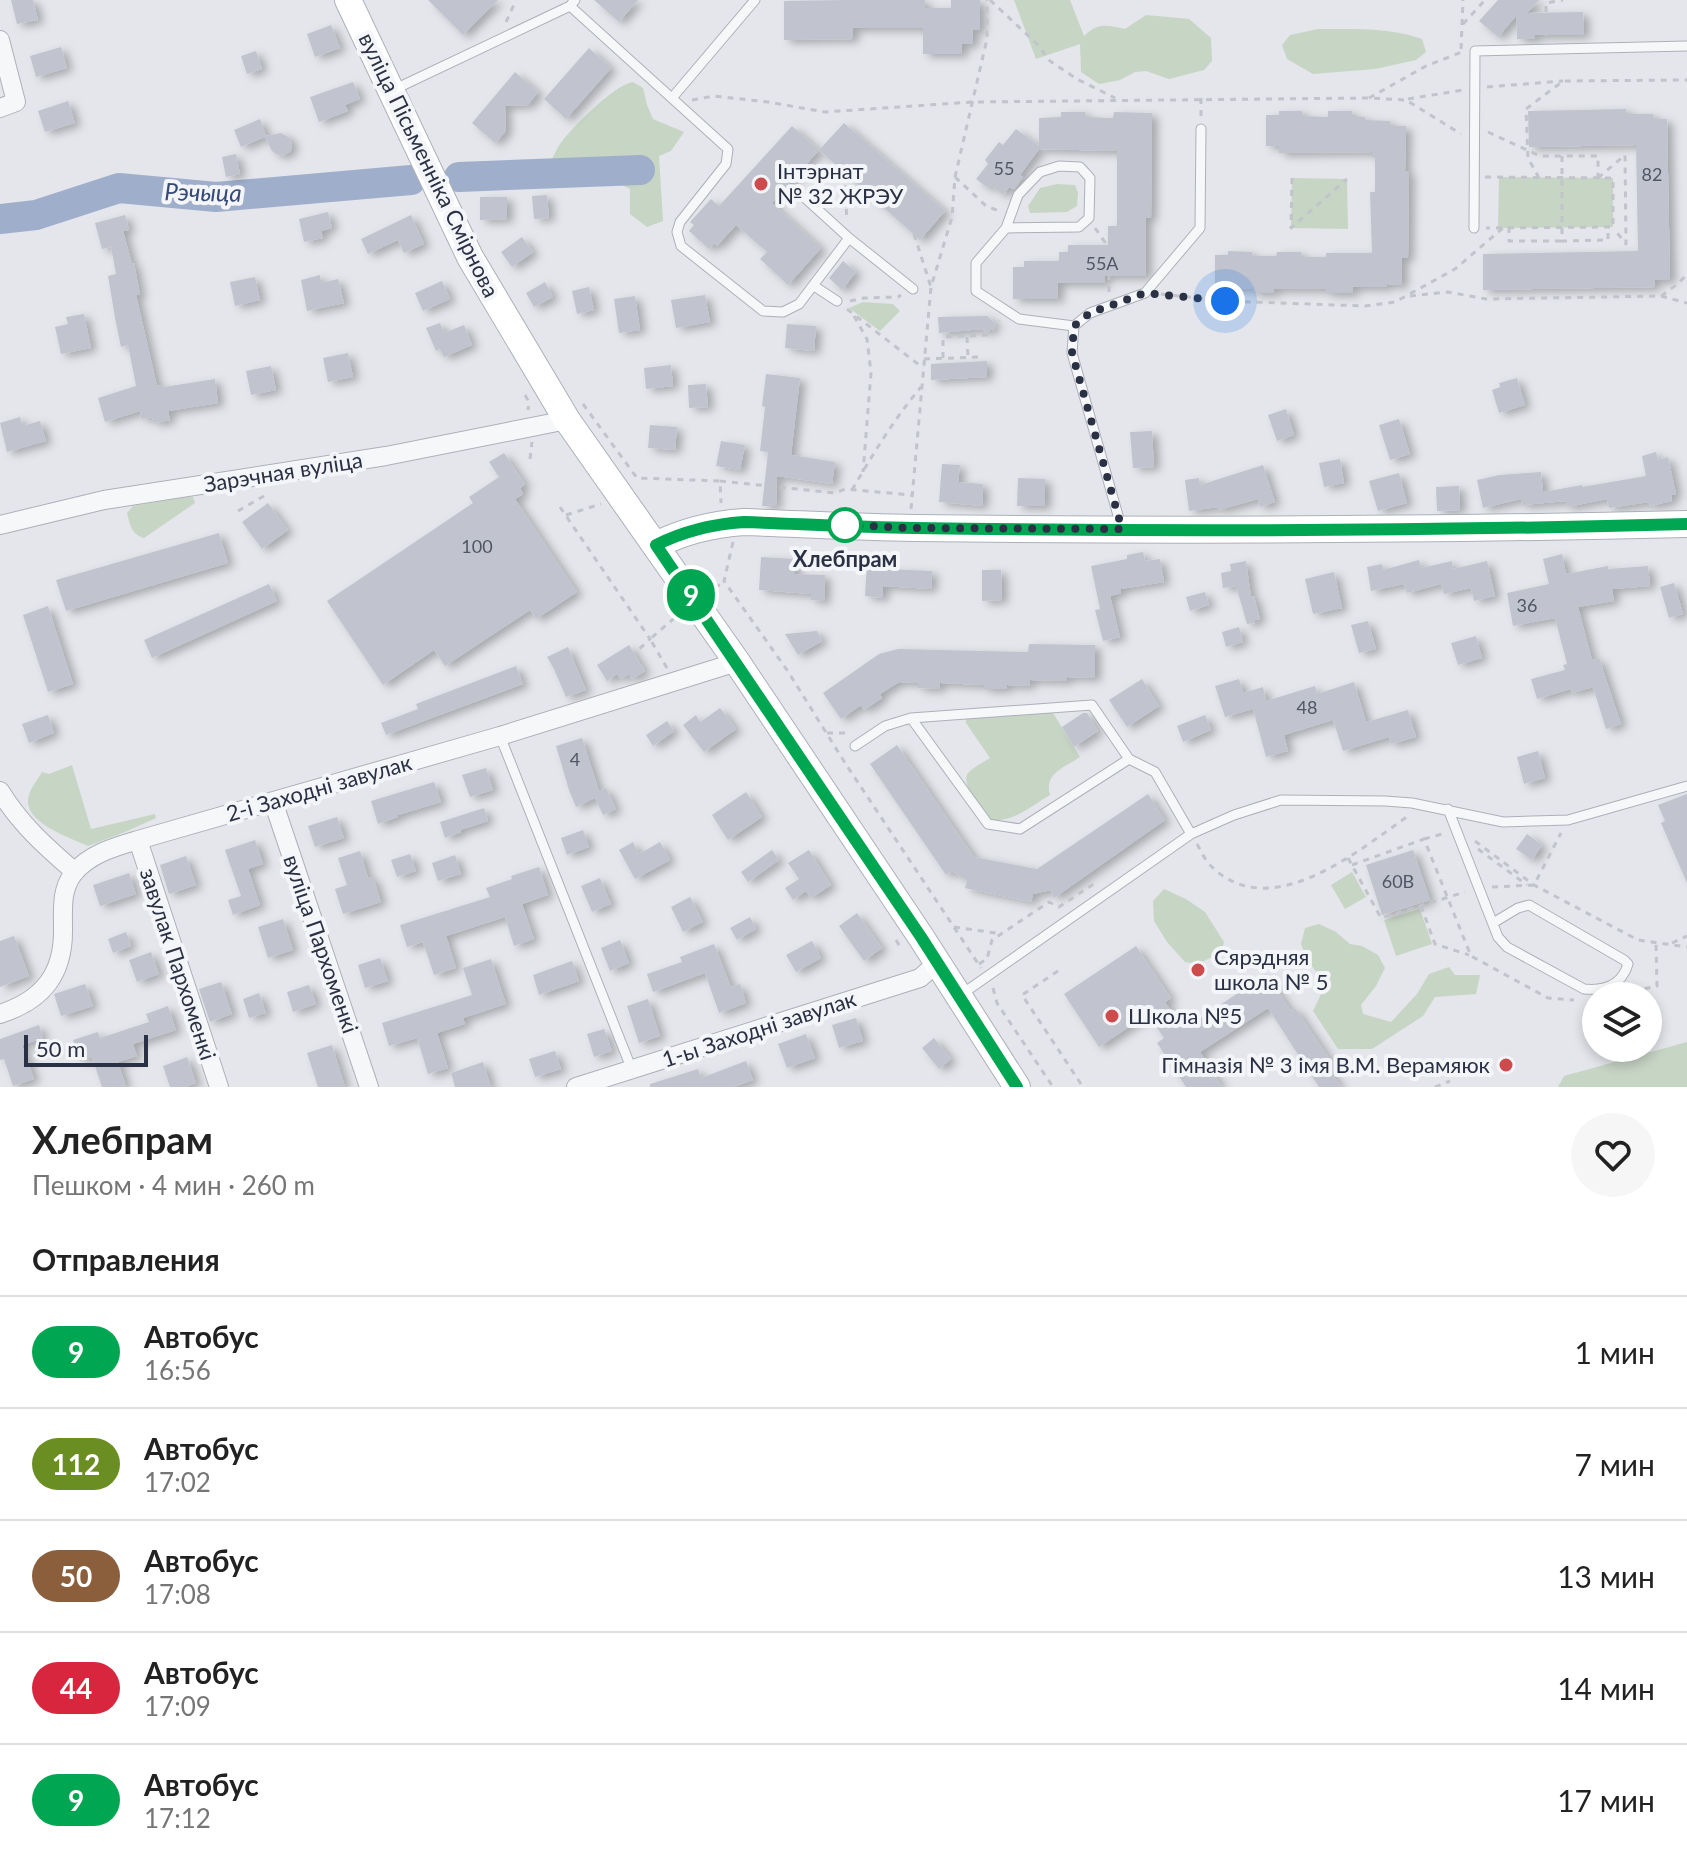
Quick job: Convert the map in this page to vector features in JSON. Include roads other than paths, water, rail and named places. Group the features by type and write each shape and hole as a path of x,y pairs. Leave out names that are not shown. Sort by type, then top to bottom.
{"main road":[{"name":"вуліца Пісьменніка Смірнова","path":"348,0 470,257 574,411 656,545 737,662 1017,1087"},
{"path":"656,545 692,530 744,522 909,528 1122,529 1500,529 1687,524"}],"street":[{"path":"0,40 16,102 0,108"},
{"name":"Зарэчная вуліца","path":"0,525 104,500 386,456 574,411"},
{"name":"2-і Заходні завулак","path":"75,872 100,853 138,840 500,736 737,662"},
{"path":"0,791 38,841 75,872 65,891 62,947 55,972 33,999 0,1014"},
{"name":"вуліца Пархоменкі","path":"273,801 369,1087"},
{"name":"завулак Пархоменкі","path":"138,840 219,1087"},
{"name":"1-ы Заходні завулак","path":"576,1087 920,978 937,963"}],"lane":[{"path":"674,100 755,0"},
{"path":"390,92 572,3 728,149 726,164 680,222 677,232 681,246 763,311 783,312 799,304 849,238"},
{"path":"1474,228 1475,51 1687,46"},
{"path":"1006,228 1079,227 1089,218 1090,178 1080,167 1059,166 1040,172 1018,195 1006,228 976,263 976,291 1019,319 1074,326 1090,313 1145,293 1200,228 1201,129"},
{"path":"805,198 913,289"},
{"path":"814,286 837,301"},
{"path":"1074,326 1072,353 1122,529"},
{"path":"855,746 885,726 911,718 1092,705 1129,759 1155,772 1191,834"},
{"path":"911,718 988,824 1020,829 1129,759"},
{"path":"500,736 632,1070"},
{"path":"959,996 1191,834 1234,815 1281,800 1412,803 1503,822 1568,820 1687,786"},
{"path":"1448,809 1498,937 1507,947 1584,989 1595,990 1615,984 1627,968 1624,960 1529,905 1493,923"}],"waterway":[{"name":"Рэчыца","path":"459,177 640,170"},
{"name":"Рэчыца","path":"0,219 36,215 119,188 216,197 411,180"}],"place":[{"name":"Інтэрнат № 32 ЖРЭУ","path":"761,184"},
{"name":"Хлебпрам","path":"845,525"},
{"name":"Сярэдняя школа № 5","path":"1198,970"},
{"name":"Школа №5","path":"1112,1016"},
{"name":"Гімназія № 3 імя В.М. Верамяюк","path":"1506,1065"}]}
